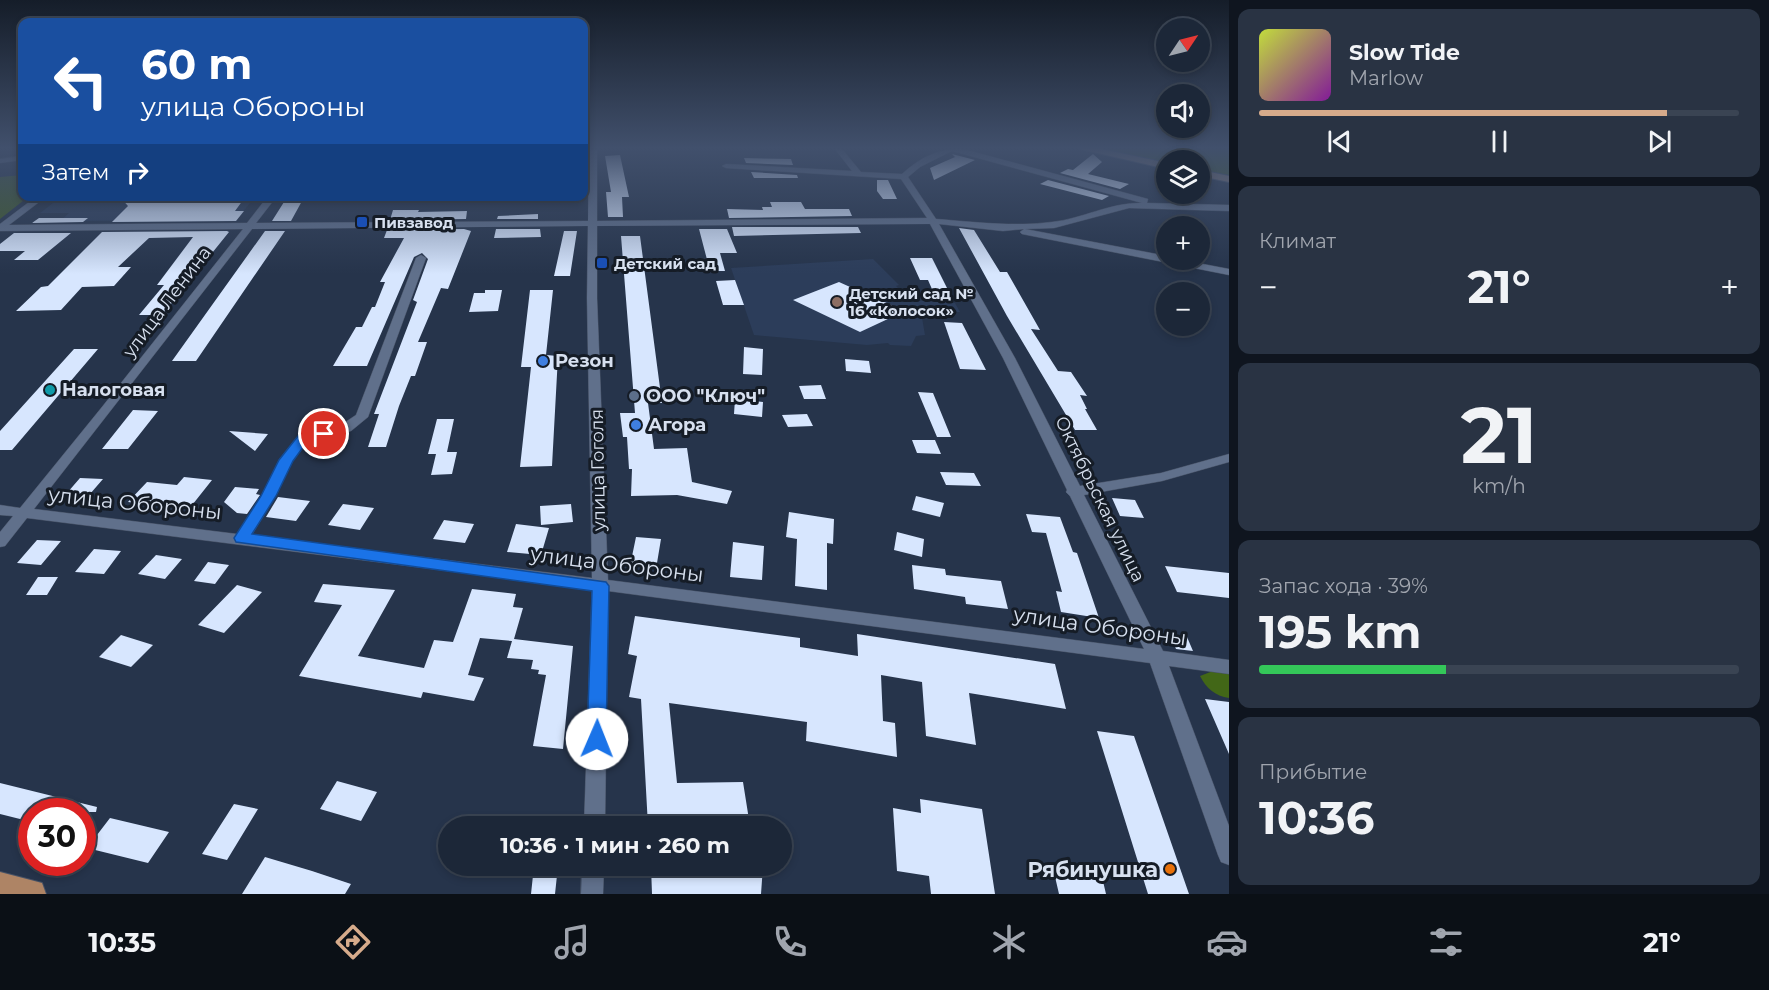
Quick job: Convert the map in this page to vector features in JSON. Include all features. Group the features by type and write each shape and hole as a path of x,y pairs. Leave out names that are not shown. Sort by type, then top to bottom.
{"main road":[{"path":"0,887 31,894"}],"street":[{"name":"улица Гоголя","path":"592,191 600,586 594,816"},
{"name":"Октябрьская улица","path":"913,191 933,221 1009,358 1073,492 1157,657 1229,855"},
{"path":"1108,191 1156,203"},
{"path":"0,228 36,201"},
{"name":"улица Ленина","path":"0,542 107,410 269,201"},
{"path":"1003,228 1054,225 1129,205 1229,207"},
{"path":"0,228 933,221 1003,228 1156,257"},
{"path":"242,538 268,496 286,460 303,439 346,429 362,417 422,258"},
{"path":"1210,268 1229,272"},
{"path":"1210,269 1229,281"},
{"path":"1073,492 1162,477 1229,458"},
{"name":"улица Обороны","path":"0,510 242,538 600,586 850,615 1229,667"},
{"path":"592,894 593,876"}],"shaded area":[{"path":"56,201 252,201 236,220 60,221 69,213 40,213"},
{"name":"Детский сад № 16 «Колосок»","path":"873,259 899,285 896,286 910,300 955,303 960,312 921,312 925,335 916,336 911,346 888,343 867,345 754,335 731,268"}],"green space":[{"path":"0,191 18,191 18,201 23,201 0,219"},
{"path":"1213,671 1229,673 1229,698 1212,691 1200,676"}],"building":[{"path":"628,191 629,197 622,197 623,217 608,217 606,192"},
{"path":"877,191 893,191 897,199 883,199"},
{"path":"1066,191 1089,191 1109,196 1102,200"},
{"path":"124,201 242,201 235,211 244,211 236,221 112,222 128,206"},
{"path":"302,201 291,221 272,221 284,202"},
{"path":"770,202 801,202 805,209 849,209 852,216 729,218 727,209 763,210 762,207 772,207"},
{"path":"393,210 467,211 466,219 390,220"},
{"path":"538,214 538,219 497,219 498,216"},
{"path":"39,218 88,218 83,222 32,223"},
{"path":"732,227 858,227 861,233 734,236"},
{"path":"959,228 974,230 1000,272 1007,272 1040,330 1031,329 1058,371 1071,372 1087,396 1080,395 1097,430 1075,430 1007,316"},
{"path":"464,229 471,231 448,289 441,288 418,342 427,342 415,376 411,376 399,406 386,447 368,447 379,414 374,414 417,302 413,300 428,259 422,253 414,257 367,366 333,366 356,327 362,327 372,307 375,307 385,282 380,282 404,238 384,238 387,230"},
{"path":"496,229 540,229 541,237 494,238"},
{"path":"699,229 727,229 737,253 720,253 725,271 710,271"},
{"path":"265,231 285,231 196,361 172,361"},
{"path":"564,231 577,231 570,276 554,276"},
{"path":"102,232 229,232 162,315 139,315 164,285 157,285 193,237 149,238 118,267 131,267 114,286 82,287 61,310 16,311 41,287 48,286"},
{"path":"14,233 71,233 38,260 14,260 25,251 0,251 0,244"},
{"path":"621,236 640,236 662,403 648,403 654,449 687,448 692,482 732,491 727,504 677,495 631,496 632,469 629,469 627,437 623,437 620,413 635,413"},
{"path":"910,258 932,258 951,296 935,296 928,280 920,280"},
{"path":"735,280 744,305 723,305 716,281"},
{"path":"839,282 905,311 860,332 793,300"},
{"path":"485,290 502,290 498,311 469,312 474,293 485,293"},
{"path":"530,290 553,290 546,355 558,356 552,466 520,467 531,367 521,367"},
{"path":"944,322 962,323 986,370 960,369"},
{"path":"744,347 763,349 762,375 743,374"},
{"name":"Налоговая","path":"74,349 98,349 12,450 0,450 0,431"},
{"path":"845,359 869,361 871,373 846,371"},
{"path":"821,385 826,399 804,399 799,386"},
{"path":"918,392 933,393 951,437 937,437"},
{"path":"735,399 763,402 762,417 734,414"},
{"path":"133,410 158,411 128,449 102,449"},
{"path":"807,414 813,426 788,427 782,415"},
{"path":"437,419 454,419 447,452 457,452 452,474 431,475 436,454 428,454"},
{"path":"229,431 268,434 255,451"},
{"path":"912,440 935,440 941,454 917,453"},
{"path":"940,472 974,473 981,486 946,485"},
{"path":"184,477 212,480 189,509 128,502 147,482 177,485"},
{"path":"80,478 103,479 90,494 67,493"},
{"path":"235,487 259,489 256,494 260,495 247,514 237,513 224,502"},
{"path":"916,496 944,503 940,517 912,510"},
{"path":"278,497 310,501 296,521 266,517"},
{"path":"1112,498 1135,500 1144,518 1120,516"},
{"path":"343,504 374,508 360,530 328,525"},
{"path":"571,504 573,522 541,525 540,506"},
{"path":"789,512 834,519 833,544 827,543 827,590 795,586 797,539 786,537"},
{"path":"1026,514 1060,517 1073,552 1077,553 1099,618 1061,612 1056,591 1062,592 1046,533 1032,532"},
{"path":"444,520 474,524 465,543 433,539"},
{"path":"516,524 549,528 541,555 507,552"},
{"path":"897,532 924,539 922,557 894,550"},
{"path":"636,537 661,539 656,569 630,566"},
{"path":"37,540 61,541 41,565 17,563"},
{"path":"733,542 764,546 762,580 730,577"},
{"path":"94,549 121,551 104,574 75,572"},
{"path":"156,555 182,559 165,579 138,574"},
{"path":"208,562 229,565 215,584 194,581"},
{"path":"912,565 945,569 946,575 1001,581 1008,609 966,604 965,597 914,589"},
{"path":"1165,566 1229,573 1229,598 1177,592"},
{"path":"38,577 58,577 47,595 26,595"},
{"path":"323,584 395,590 358,656 424,668 434,640 453,642 472,589 516,594 513,607 523,608 514,639 573,646 563,749 533,746 546,675 538,674 539,670 531,669 533,660 507,658 512,641 480,638 468,675 484,678 474,701 423,692 421,698 299,676 342,605 314,602"},
{"path":"237,585 262,592 224,633 198,625"},
{"path":"635,616 800,638 800,647 858,656 857,634 1055,664 1066,709 969,693 976,745 926,736 922,682 881,675 883,721 895,723 897,757 806,741 807,722 669,703 677,783 743,782 748,816 647,816 641,699 629,697 637,656 628,654"},
{"path":"121,635 153,645 131,667 99,657"},
{"path":"1170,635 1187,637 1193,651 1176,649"},
{"path":"1205,699 1229,702 1229,754"},
{"path":"1097,731 1134,736 1189,894 1148,894"},
{"path":"337,781 377,792 361,821 320,809"},
{"path":"0,783 61,798 18,798 18,818 0,814"},
{"path":"920,799 982,809 995,894 931,894 929,876 897,871 893,808 921,813"},
{"path":"234,804 258,809 227,860 202,854"},
{"path":"110,818 169,832 148,863 96,850 96,836"},
{"path":"265,857 351,884 345,894 242,894"},
{"path":"1053,868 1102,877 1106,894 1059,894"},
{"path":"533,876 557,876 555,894 531,894"},
{"path":"651,876 762,876 761,894 652,894"}],"place":[{"name":"Пивзавод","path":"362,222"},
{"name":"Детский сад","path":"602,263"},
{"name":"Детский сад № 16 «Колосок»","path":"837,302"},
{"name":"Резон","path":"543,361"},
{"name":"Налоговая","path":"50,390"},
{"name":"ООО \"Ключ\"","path":"634,396"},
{"name":"Агора","path":"636,425"},
{"name":"Рябинушка","path":"1170,869"}],"route":[{"path":"324,434 303,439 286,460 268,496 242,538 600,586 597,739"}]}
